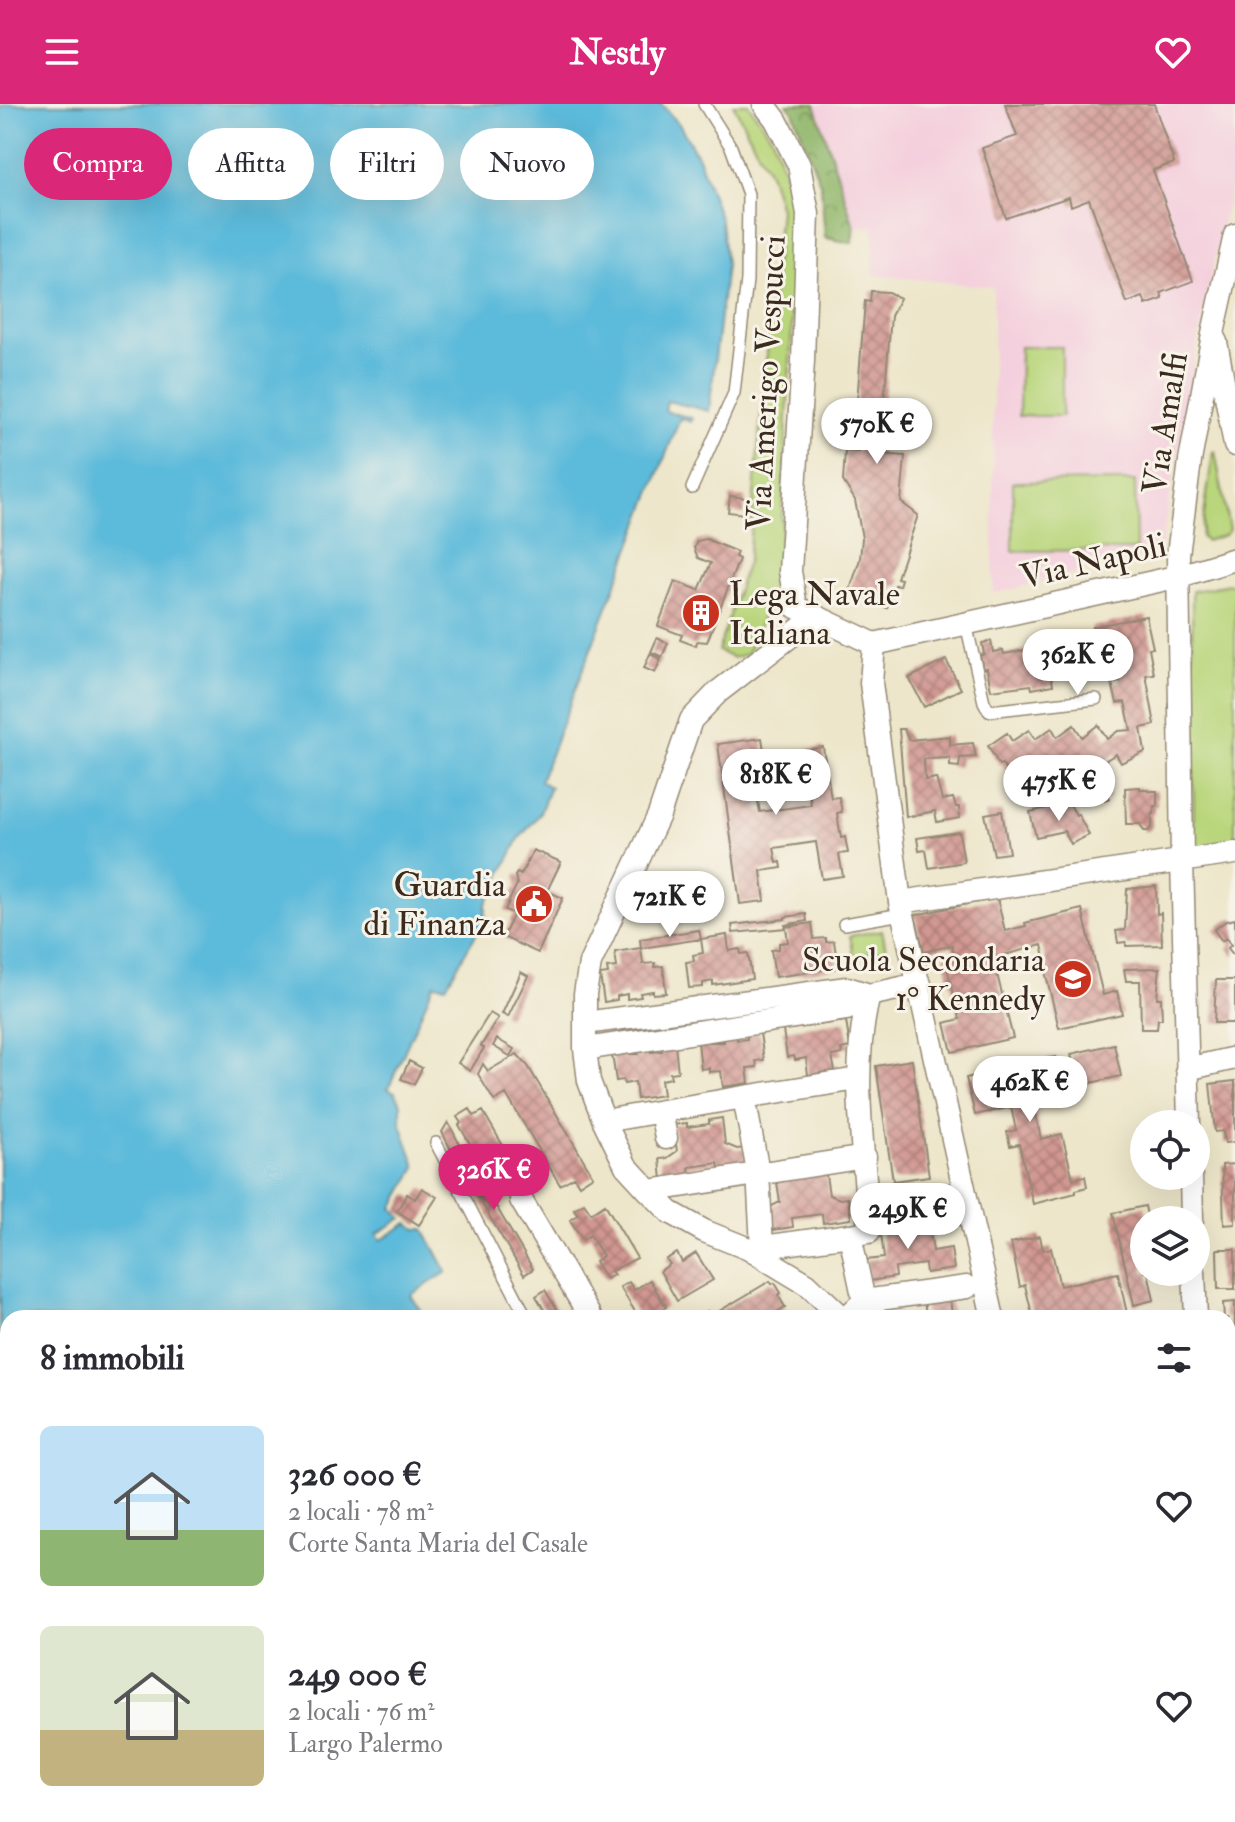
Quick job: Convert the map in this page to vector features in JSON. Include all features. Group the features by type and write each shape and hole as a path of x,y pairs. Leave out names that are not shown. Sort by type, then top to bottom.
{"street":[{"name":"Via Amerigo Vespucci","path":"764,104 776,120 799,165 808,214 803,361 790,571 796,607 814,618"},
{"name":"Via Amalfi","path":"1188,1110 1178,555 1190,461 1214,329 1230,278 1235,235"},
{"name":"Via Amalfi","path":"1214,329 1235,445"},
{"name":"Via Napoli","path":"874,644 1180,576 1235,559"},
{"path":"835,1310 807,1284 755,1248 704,1231 670,1212 649,1191 626,1166 604,1121 589,1081 585,1049 585,994 590,963 659,815 691,720 718,692 814,618 874,644 871,683 901,908 991,1310"},
{"path":"901,908 1235,853"},
{"path":"585,1049 847,1009 869,995 920,984"},
{"path":"585,1023 847,988 869,995"},
{"path":"755,1248 869,1232 858,1079 861,1025 869,995"},
{"path":"1187,1069 1235,1058"},
{"path":"604,1121 858,1079"},
{"path":"744,1097 758,1172 755,1248"},
{"path":"661,1111 666,1138"},
{"path":"649,1191 865,1157"},
{"path":"868,1208 950,1195"},
{"path":"521,1200 586,1310"},
{"path":"850,1235 864,1301"},
{"path":"1195,1286 1196,1310"},
{"path":"853,1310 864,1301 967,1287"}],"lane":[{"path":"692,488 734,393 747,280 748,194 731,147 704,104"},
{"path":"966,624 984,702 989,711 1096,699"},
{"path":"844,924 901,908"},
{"path":"436,1143 523,1310"}],"shaded area":[{"path":"815,104 1235,104 1235,168 1204,308 1160,551 993,594 993,287 874,275 874,227 854,226"}],"green space":[{"path":"733,104 748,104 772,137 795,213 795,269 781,531 774,592 747,654 733,658 718,651 748,559 780,209 770,175"},
{"path":"787,104 815,104 854,226 852,243 825,238 821,186 793,111"},
{"path":"1020,347 1062,347 1062,416 1019,416"},
{"path":"1215,451 1229,530 1225,535 1205,541 1201,537"},
{"path":"1135,481 1136,550 1013,551 1013,482"},
{"path":"1235,583 1235,843 1194,849 1192,591"},
{"path":"882,930 886,950 854,956 850,936"}],"water":[{"path":"7,104 661,104 679,124 698,157 721,221 726,265 709,411 667,401 665,411 692,418 691,422 680,418 540,781 550,787 539,815 519,839 486,904 485,919 446,986 434,984 388,1089 395,1092 401,1104 401,1124 416,1167 393,1208 402,1218 377,1234 381,1240 408,1223 417,1229 424,1229 447,1272 411,1295 420,1310 0,1310 0,107"}],"building":[{"path":"1005,104 1154,104 1174,163 1153,170 1193,281 1161,293 1163,299 1146,305 1143,297 1127,303 1089,199 1071,206 1069,197 1006,218 982,148 1017,136"},
{"path":"871,291 888,292 900,298 891,316 880,454 905,456 901,502 918,515 897,578 901,579 899,586 895,585 887,608 850,590 860,559 862,538 855,500 843,481 845,451 859,452 860,440 854,440 865,301 870,302"},
{"path":"730,496 746,498 744,514 728,512"},
{"path":"706,539 737,552 735,557 739,559 707,642 697,641 696,646 680,640 682,635 658,626 675,581 699,590 711,563 698,558 694,548 697,541"},
{"path":"1146,616 1153,648 1149,648 1154,674 1146,675 1155,725 1141,728 1145,752 1121,763 1116,754 1098,765 1094,759 1077,770 1071,761 1054,772 1049,763 1032,774 1027,766 1009,776 988,746 1007,733 1012,741 1029,730 1035,739 1052,728 1057,737 1074,725 1082,737 1098,725 1107,739 1118,731 1131,730 1125,702 1117,703 1112,683 1120,682 1114,657 1125,655 1123,649 1097,654 1099,666 1051,675 1053,685 991,690 987,668 983,669 980,655 984,654 982,643 991,641 993,652 1003,650 1004,654 1025,650 1026,656 1076,646 1074,639 1093,635 1092,627"},
{"path":"657,638 668,643 662,657 651,652"},
{"path":"650,654 661,659 655,673 644,668"},
{"path":"946,660 961,689 924,707 909,678"},
{"path":"899,729 904,729 909,740 950,736 950,745 973,743 976,757 960,758 959,767 950,766 950,758 924,759 925,780 936,778 942,800 953,798 956,807 959,807 960,818 937,822 935,811 906,817"},
{"path":"762,738 770,788 756,790 760,812 811,805 802,750 823,747 831,798 839,797 842,812 837,813 841,838 845,837 848,853 839,854 843,876 822,879 816,842 774,848 777,863 781,862 782,868 761,871 765,901 740,904 718,744"},
{"path":"1106,781 1109,799 1090,802 1087,784"},
{"path":"1125,788 1157,791 1157,806 1154,806 1152,827 1148,831 1144,831 1140,824 1126,824"},
{"path":"1069,803 1089,835 1071,844 1064,831 1036,837 1030,812 1056,806 1058,809"},
{"path":"1002,811 1009,853 994,855 985,814"},
{"path":"959,832 964,862 929,868 926,850 919,851 917,838"},
{"name":"Guardia di Finanza","path":"533,850 561,862 547,891 563,898 538,953 503,937 514,914 505,910 517,884 515,876 517,873 521,875"},
{"path":"1156,886 1162,945 1126,946 1126,942 1118,943 1116,931 1125,930 1127,889"},
{"name":"Scuola Secondaria 1° Kennedy","path":"997,898 1005,931 1082,909 1103,995 1117,991 1122,1014 1059,1028 1044,967 1047,966 1042,945 993,958 1013,1038 952,1052 945,1023 960,1019 944,956 954,954 952,945 924,952 915,915"},
{"path":"806,914 807,921 786,927 812,923 814,939 834,941 838,968 775,977 771,950 779,949 779,943 788,942 786,928 733,933 732,925"},
{"path":"1235,919 1235,957 1228,948 1231,945 1226,938 1222,941 1214,930 1226,921"},
{"path":"699,930 701,939 641,948 640,939"},
{"path":"727,935 729,951 740,949 741,954 748,953 752,979 713,985 713,981 703,983 703,987 689,988 686,962 694,961 693,955 703,953 701,939"},
{"path":"641,948 643,964 663,966 666,993 640,993 641,997 627,999 627,994 604,1002 600,975 608,974 607,968 617,967 615,952"},
{"path":"1160,968 1157,998 1161,998 1162,1019 1158,1019 1157,1029 1141,1029 1140,981 1126,981 1124,969"},
{"path":"521,972 528,976 508,1017 502,1014"},
{"path":"1216,980 1235,980 1235,1023 1214,1023"},
{"path":"490,1013 498,1018 470,1071 458,1063"},
{"path":"846,1021 850,1047 841,1049 842,1054 832,1056 835,1071 808,1075 806,1058 795,1060 794,1056 787,1057 783,1030"},
{"path":"760,1033 764,1060 756,1061 757,1067 747,1068 749,1083 723,1087 721,1071 701,1069 698,1042 724,1042 724,1038 737,1036 737,1040 747,1039 747,1035"},
{"path":"497,1039 514,1049 510,1056 493,1046"},
{"path":"1114,1044 1121,1076 1078,1086 1071,1054"},
{"path":"675,1045 678,1072 670,1073 671,1078 661,1080 663,1095 637,1099 635,1082 624,1084 623,1080 616,1081 612,1054 638,1054 638,1050 651,1048 651,1052 662,1051 661,1047"},
{"path":"517,1054 528,1066 593,1176 579,1185 574,1177 560,1185 506,1094 494,1101 478,1074 483,1064 488,1071"},
{"path":"1056,1057 1064,1095 1033,1102 1041,1139 1062,1134 1073,1179 1085,1176 1087,1187 1076,1190 1076,1193 1033,1204 1019,1144 1010,1146 1007,1132 1016,1130 1011,1107 975,1115 966,1078 1004,1069 1007,1083 1016,1082 1013,1067"},
{"path":"912,1060 929,1176 893,1181 876,1066"},
{"path":"409,1061 422,1068 414,1084 401,1079"},
{"path":"1235,1081 1235,1142 1225,1143 1223,1131 1215,1132 1210,1084"},
{"path":"470,1109 474,1116 483,1111 513,1163 489,1177 459,1125 461,1123 457,1117"},
{"path":"722,1118 725,1144 737,1149 745,1148 748,1169 720,1172 718,1163 689,1167 690,1177 662,1180 660,1159 677,1151 673,1125 709,1124 709,1120"},
{"path":"448,1122 461,1147 452,1152 442,1132"},
{"path":"463,1150 533,1269 524,1275 454,1156"},
{"path":"1235,1164 1235,1224 1224,1225 1222,1165"},
{"path":"825,1169 829,1195 848,1198 851,1219 823,1223 822,1214 792,1218 793,1227 766,1231 770,1207 780,1202 776,1176"},
{"path":"422,1188 437,1197 419,1225 397,1211 407,1194 415,1199"},
{"path":"584,1203 591,1213 605,1204 637,1258 611,1271 614,1275 606,1279 595,1261 603,1256 590,1235 583,1240 570,1220 578,1215 574,1209"},
{"path":"1130,1209 1130,1286 1151,1286 1154,1300 1134,1305 1113,1213"},
{"path":"928,1219 933,1251 951,1248 954,1269 926,1273 925,1264 895,1268 896,1277 869,1281 866,1260 884,1258 880,1225 915,1224 915,1221"},
{"path":"1040,1236 1043,1250 1051,1248 1060,1286 1118,1273 1126,1310 1031,1310 1025,1285 1020,1287 1011,1243"},
{"path":"1217,1249 1235,1249 1235,1289 1218,1289"},
{"path":"677,1253 682,1262 696,1253 713,1280 677,1301 660,1271 670,1264 666,1259"},
{"path":"650,1280 666,1307 661,1310 634,1310 620,1287 629,1282 634,1290"},
{"path":"770,1281 781,1293 778,1295 785,1307 780,1310 721,1310"},
{"path":"545,1290 557,1310 544,1310 536,1296"},
{"path":"950,1299 951,1310 925,1310 924,1303"},
{"path":"1235,1302 1235,1310 1223,1310 1223,1303"}],"place":[{"name":"Lega Navale Italiana","path":"701,613"},
{"name":"Guardia di Finanza","path":"534,904"},
{"name":"Scuola Secondaria 1° Kennedy","path":"1073,979"}]}
